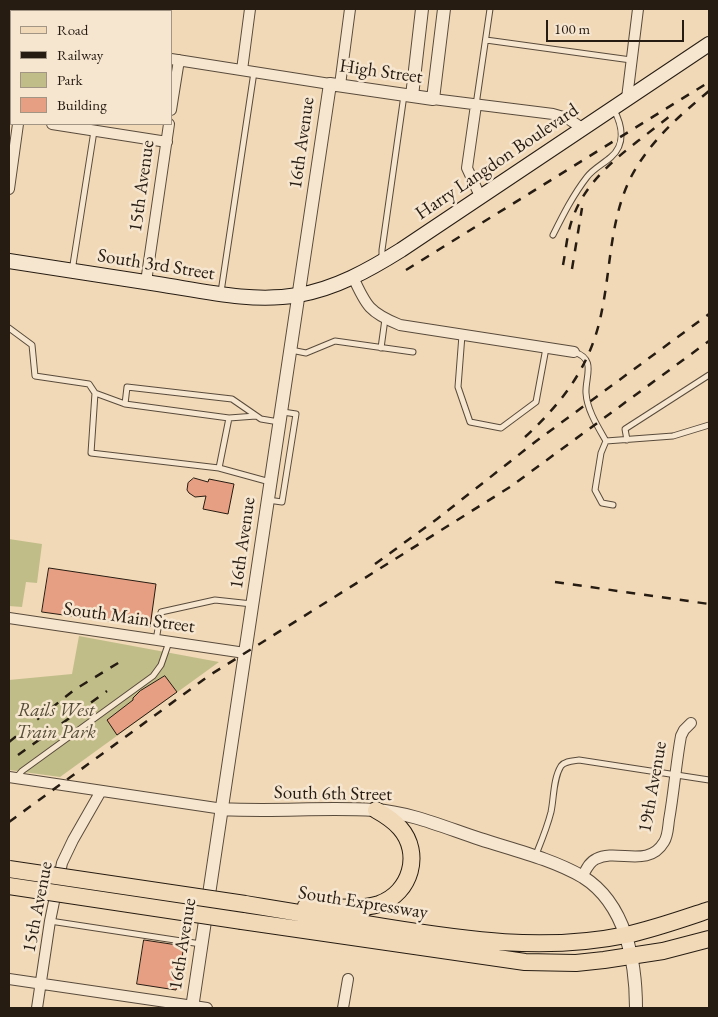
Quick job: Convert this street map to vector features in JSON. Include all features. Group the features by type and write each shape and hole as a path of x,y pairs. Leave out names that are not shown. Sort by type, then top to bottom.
{"main road":[{"name":"Harry Langdon Boulevard","path":"299,295 353,277 382,262 709,44"},
{"name":"South 3rd Street","path":"9,261 221,294 274,298 299,295"},
{"path":"245,904 363,907 380,904 389,900 403,886 409,875 412,865 411,850 402,829 392,819 376,810"},
{"name":"South Expressway","path":"9,869 498,943 559,943 625,935 664,925 709,910"},
{"name":"South Expressway","path":"9,886 510,961 576,963 631,957 684,947 709,939"}],"street":[{"path":"242,70 250,9"},
{"name":"16th Avenue","path":"192,1007 290,350 335,84 350,9"},
{"path":"408,95 422,9"},
{"path":"433,99 444,9"},
{"path":"627,98 638,9"},
{"path":"172,98 175,60"},
{"name":"High Street","path":"175,60 433,99 553,114 567,118 582,128"},
{"path":"476,105 468,168 480,196"},
{"path":"9,189 18,125"},
{"path":"59,125 167,142"},
{"name":"15th Avenue","path":"146,282 169,125"},
{"path":"353,277 367,304 373,311 400,325 574,352"},
{"name":"South Main Street","path":"9,618 245,653"},
{"name":"19th Avenue","path":"582,877 590,863 600,857 640,857 650,854 663,844 669,822 682,736 684,730 691,723"},
{"name":"South 6th Street","path":"12,778 223,809 260,811 376,810 415,818 535,857 582,877 610,902 625,935 631,957"},
{"name":"15th Avenue","path":"37,1008 50,922 62,863 73,840 102,791"},
{"path":"631,957 636,986 636,1008"},
{"path":"9,979 207,1008"},
{"path":"343,1008 348,979"}],"lane":[{"path":"476,105 490,9"},
{"path":"486,40 632,60"},
{"path":"221,294 254,72"},
{"path":"382,262 382,250 408,95"},
{"path":"553,235 567,208 588,175 613,155 618,146 621,136 621,123 612,108"},
{"path":"72,271 94,130"},
{"path":"381,348 385,318"},
{"path":"9,328 32,345 35,376 89,384 95,393 125,404 229,418 257,416"},
{"path":"462,334 458,387 470,422 501,428 536,402 546,348"},
{"path":"290,350 306,352 335,342 414,352"},
{"path":"574,352 581,354 586,361 589,374 586,393 596,424 606,441"},
{"path":"627,440 625,429 709,375"},
{"path":"125,404 127,387 232,399 261,419 296,414 282,502 268,500"},
{"path":"95,393 91,453 219,468 271,479 286,477"},
{"path":"219,468 229,418"},
{"path":"606,441 673,436 709,425"},
{"path":"606,441 601,453 595,490 602,503 613,505"},
{"path":"156,640 161,612 215,600 253,604"},
{"path":"12,778 153,676 161,665 169,642"},
{"path":"535,857 547,826 558,773 562,764 579,760 709,780"},
{"path":"50,922 202,944"}],"green space":[{"path":"9,539 42,544 37,583 26,582 22,607 9,606"},
{"name":"Rails West Train Park","path":"79,636 219,662 60,777 9,770 9,680 72,674"}],"building":[{"path":"194,478 208,482 209,479 234,484 228,514 203,509 206,496 195,497 187,490 188,483"},
{"path":"49,568 156,584 150,627 42,612"},
{"path":"165,676 177,692 117,735 107,720 133,700 140,691"},
{"path":"144,940 184,946 176,990 137,984"}],"railway":[{"path":"406,270 709,82"},
{"path":"525,437 564,395 584,364 591,348 602,310 615,226 624,193 631,177 656,141 676,120 709,91"},
{"path":"563,265 572,220 579,203 589,188 614,161 671,115"},
{"path":"572,269 582,208"},
{"path":"375,564 437,519 535,442 709,314"},
{"path":"9,822 210,675 510,487 709,341"},
{"path":"555,582 709,604"},
{"path":"9,742 74,690 123,660"},
{"path":"18,755 107,691"}]}
